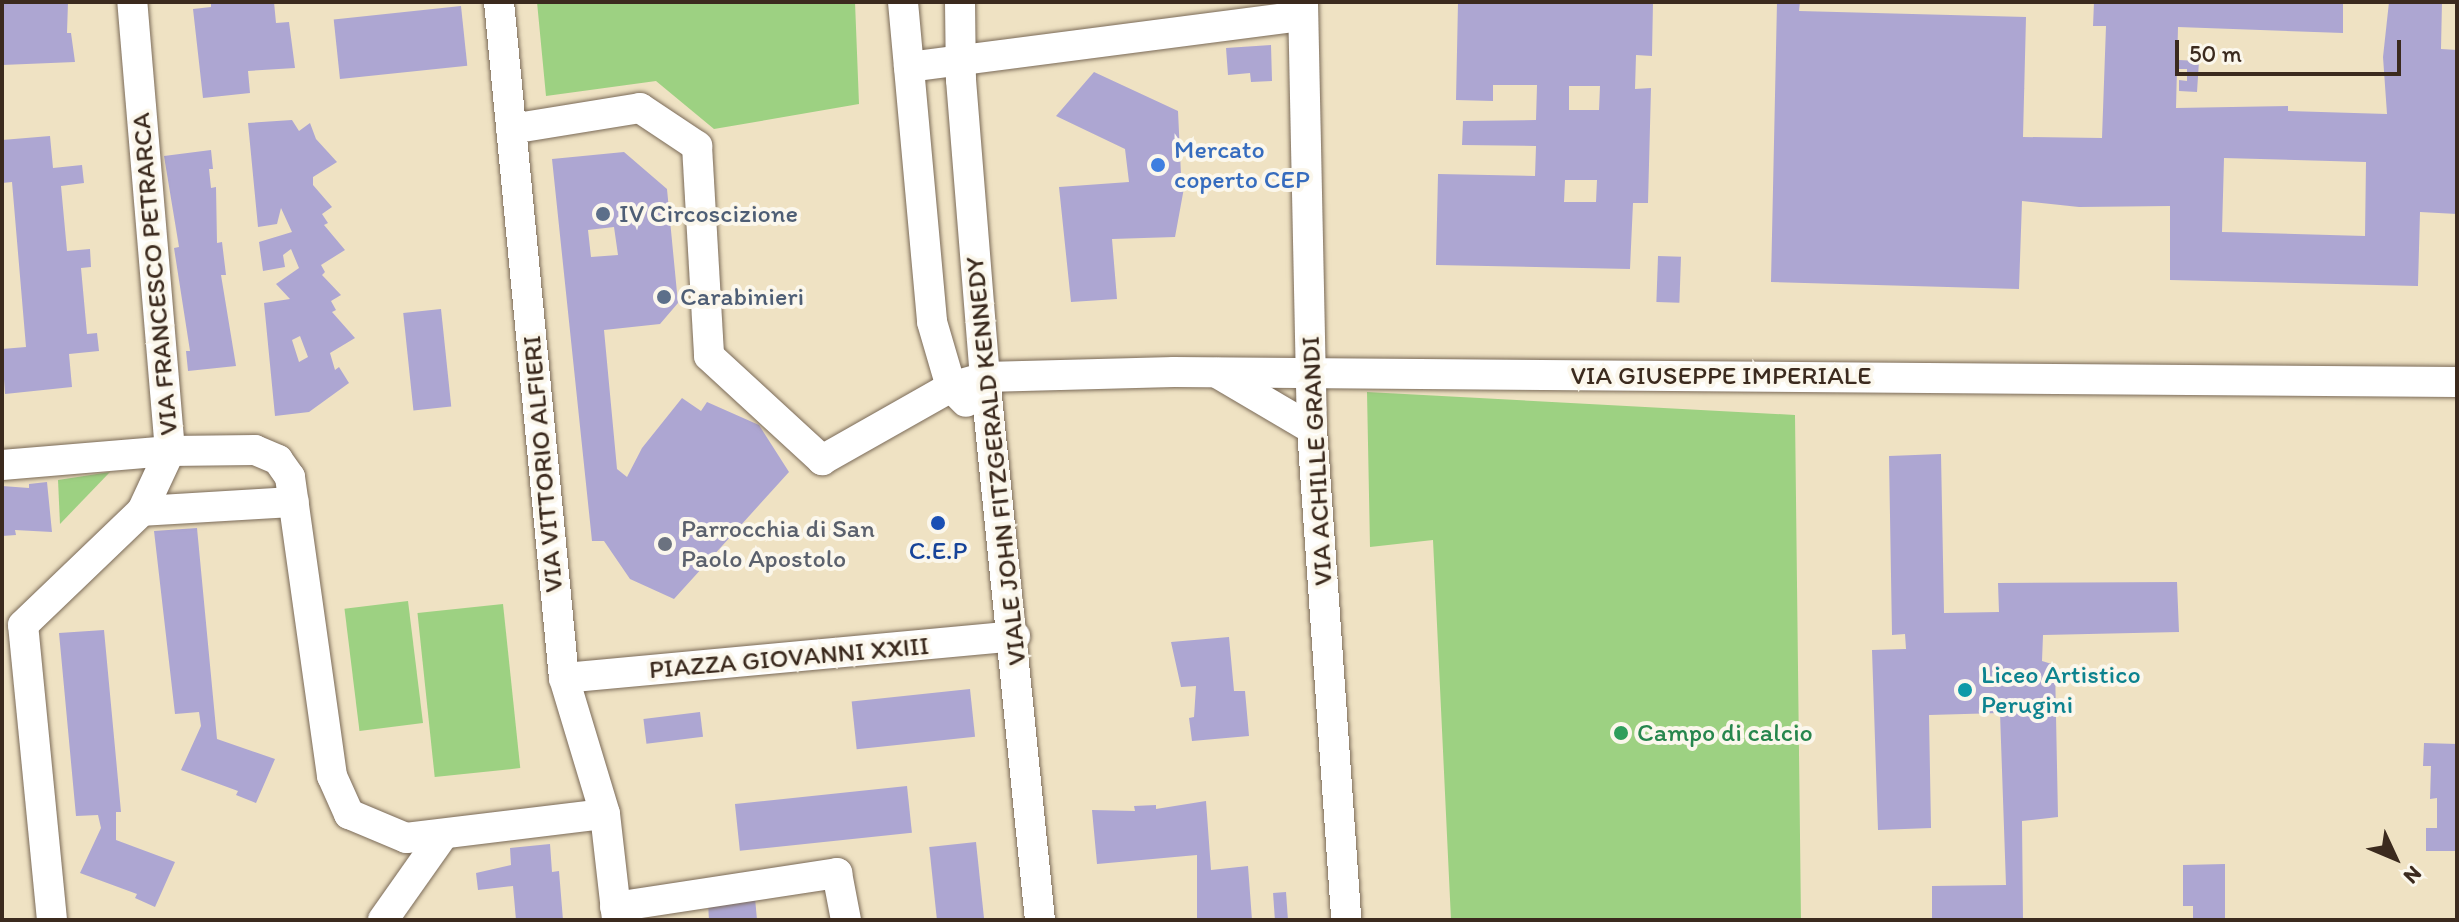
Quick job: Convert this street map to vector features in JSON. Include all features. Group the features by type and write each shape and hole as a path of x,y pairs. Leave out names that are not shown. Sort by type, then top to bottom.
{"street":[{"name":"VIA FRANCESCO PETRARCA","path":"52,920 23,625 142,511 170,451 132,2"},
{"name":"VIA VITTORIO ALFIERI","path":"499,2 564,678 605,814 616,913"},
{"name":"VIALE JOHN FITZGERALD KENNEDY","path":"903,2 932,322 951,387"},
{"name":"VIALE JOHN FITZGERALD KENNEDY","path":"960,2 960,58 985,377 1015,636 1040,920"},
{"path":"909,67 1303,9"},
{"name":"VIA ACHILLE GRANDI","path":"1303,9 1312,429 1346,920"},
{"path":"511,129 640,108 697,146 709,356 822,460 951,387 985,377"},
{"path":"1215,372 1312,429"},
{"name":"VIA GIUSEPPE IMPERIALE","path":"985,377 1215,372 2457,382"},
{"path":"951,387 992,431"},
{"path":"2,465 170,451 255,450 278,460 290,477 337,794 349,814 377,830 406,838 605,814"},
{"path":"142,511 294,502"},
{"name":"PIAZZA GIOVANNI XXIII","path":"564,678 1015,636"},
{"path":"383,920 443,835"},
{"path":"616,913 837,873 846,920"}],"green space":[{"path":"537,2 855,2 859,104 714,129 656,81 546,96"},
{"name":"Campo di calcio","path":"1367,392 1795,415 1801,920 1451,920 1433,540 1370,547"},
{"path":"110,472 60,524 58,480"},
{"path":"408,601 423,723 359,731 344,609"},
{"path":"503,604 520,768 435,777 417,613"}],"building":[{"path":"2,2 68,2 67,33 71,33 75,62 2,65"},
{"path":"211,2 274,2 276,23 289,22 295,68 248,71 250,93 203,98 193,9 211,7"},
{"path":"1458,2 1653,2 1652,56 1636,55 1635,89 1651,88 1648,203 1633,203 1630,269 1436,265 1438,174 1535,176 1536,146 1462,145 1463,121 1536,120 1537,85 1493,85 1493,101 1456,100","holes":["1569,86 1600,86 1599,110 1569,110","1565,180 1597,180 1596,202 1564,202"]},
{"path":"1777,2 1800,2 1799,11 2026,17 2023,137 2102,138 2106,26 2093,26 2094,2 2343,2 2343,33 2178,27 2176,108 2288,106 2288,111 2387,114 2383,57 2389,2 2442,2 2441,49 2457,50 2457,214 2420,212 2418,286 2170,280 2170,206 2079,207 2022,201 2019,289 1771,282","holes":["2224,158 2366,162 2365,236 2222,232"]},
{"path":"461,6 467,66 340,79 334,19"},
{"path":"1271,45 1272,81 1251,82 1250,73 1228,75 1226,48"},
{"path":"2179,60 2199,61 2197,92 2179,91 2179,80 2187,81 2187,69 2179,69"},
{"path":"1094,72 1178,111 1181,175 1186,177 1175,237 1112,239 1117,299 1071,302 1059,187 1129,182 1125,149 1056,116"},
{"path":"292,120 299,131 310,123 316,139 337,162 313,177 313,185 332,207 322,214 328,223 324,225 345,250 321,265 325,272 322,275 341,295 331,301 336,310 332,312 355,338 330,353 335,370 339,367 349,383 309,412 275,416 264,303 290,299 276,284 299,268 291,249 283,255 285,267 263,271 259,242 292,232 281,208 277,224 258,227 248,123","holes":["300,336 308,357 299,362 292,340"]},
{"path":"50,136 53,168 82,165 84,183 61,186 67,251 90,249 91,267 81,268 87,334 97,333 99,351 69,354 72,387 5,394 2,349 26,347 12,182 2,183 2,140"},
{"path":"211,150 213,169 209,169 211,188 216,187 217,243 222,242 226,275 221,275 236,366 188,371 186,351 190,351 174,248 179,247 164,156"},
{"name":"Parrocchia di San Paolo Apostolo","path":"624,152 667,189 678,303 660,324 604,330 617,469 627,477 642,448 682,398 701,411 707,402 759,425 789,472 674,599 630,579 604,541 592,541 552,159","holes":["614,227 618,255 591,257 588,230"]},
{"path":"1658,256 1681,257 1679,303 1656,302"},
{"path":"441,309 451,406 413,410 403,313"},
{"name":"Liceo Artistico Perugini","path":"1941,454 1944,613 1999,612 1998,583 2177,582 2179,632 2043,635 2042,661 2055,665 2058,817 2022,821 2023,920 1932,920 1932,886 2006,885 2000,713 1929,715 1931,828 1878,830 1872,650 1906,649 1905,634 1892,635 1889,456"},
{"path":"47,482 52,532 15,530 16,535 2,536 2,486 29,488 29,484"},
{"path":"197,528 217,739 275,759 256,803 236,795 238,791 181,770 201,726 199,712 175,714 154,531"},
{"path":"104,630 121,812 116,812 116,840 175,862 155,907 135,898 137,894 80,873 101,828 98,815 76,816 59,633"},
{"path":"1229,637 1234,691 1245,691 1249,736 1192,741 1189,718 1194,717 1196,686 1181,687 1171,642"},
{"path":"970,689 975,737 857,749 852,701"},
{"path":"700,712 703,737 646,744 643,719"},
{"path":"2424,743 2457,744 2457,851 2426,851 2426,828 2437,828 2437,798 2430,799 2431,766 2423,766"},
{"path":"907,786 912,833 740,851 735,804"},
{"path":"1206,801 1211,870 1248,866 1252,920 1197,920 1197,855 1097,864 1092,810 1135,811 1134,806 1156,805 1156,809"},
{"path":"976,842 984,920 937,920 929,847"},
{"path":"550,844 552,872 559,871 563,920 516,920 513,886 478,890 476,873 511,865 510,848"},
{"path":"2225,864 2225,920 2193,920 2193,906 2183,906 2183,865"},
{"path":"1286,892 1288,920 1275,920 1273,893"},
{"path":"755,898 757,920 709,920 708,903"}],"place":[{"name":"Mercato coperto CEP","path":"1158,165"},
{"name":"IV Circoscizione","path":"603,214"},
{"name":"Carabinieri","path":"664,297"},
{"name":"C.E.P","path":"938,523"},
{"name":"Parrocchia di San Paolo Apostolo","path":"665,544"},
{"name":"Liceo Artistico Perugini","path":"1965,690"},
{"name":"Campo di calcio","path":"1621,733"}]}
